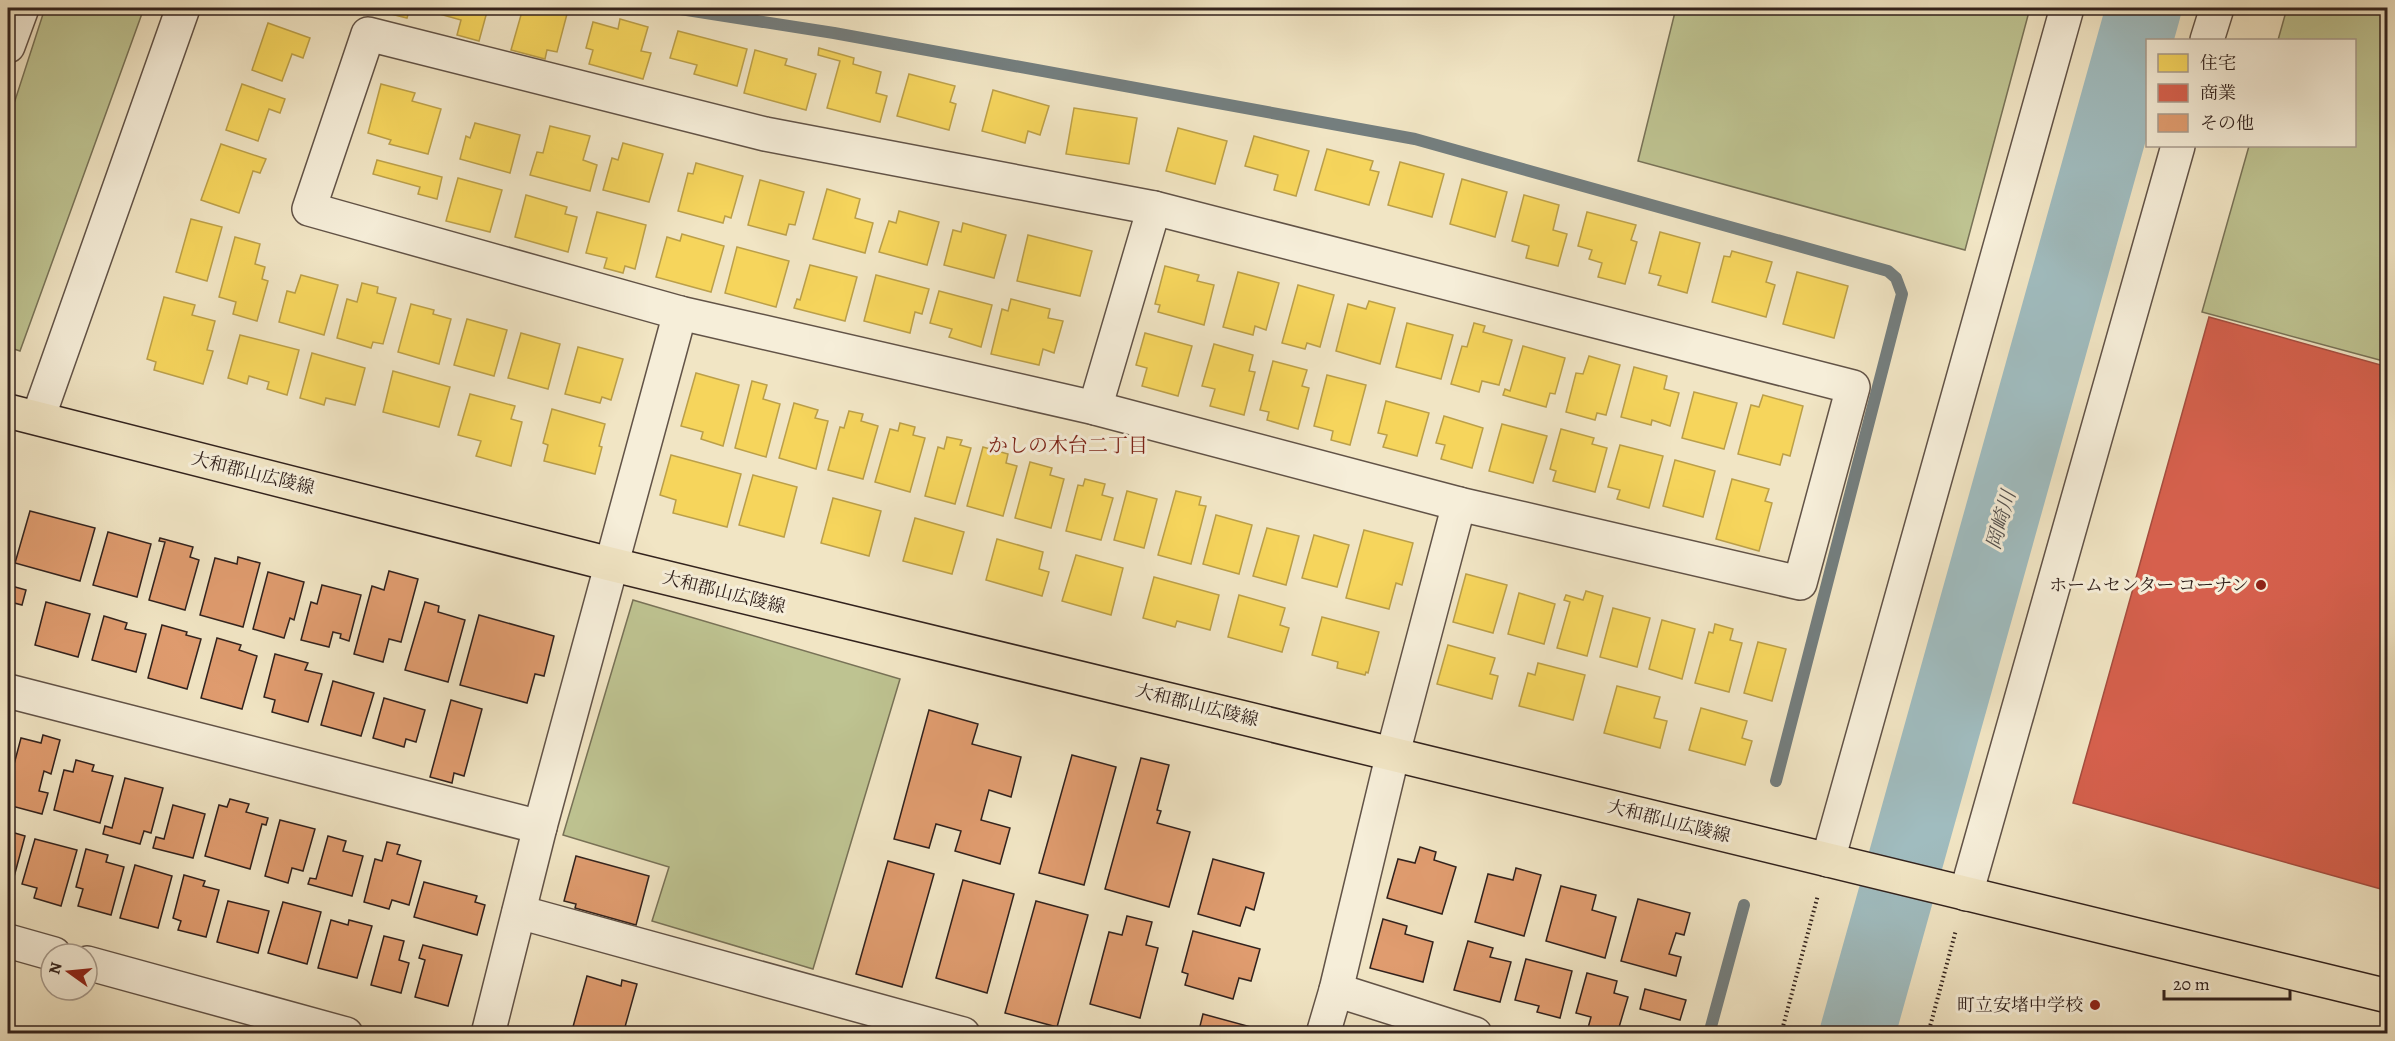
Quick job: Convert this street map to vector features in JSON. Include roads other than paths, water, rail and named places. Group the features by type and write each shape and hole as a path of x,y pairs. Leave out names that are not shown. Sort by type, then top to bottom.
{"main road":[{"name":"大和郡山広陵線","path":"23,414 610,564 2388,996"}],"street":[{"path":"8,46 22,8"},
{"path":"23,414 183,8"},
{"path":"1828,860 2067,8"},
{"path":"2207,39 2217,8"},
{"path":"368,34 765,134 1154,208 1853,387 1800,584 1459,504 1095,408 680,313 309,209 368,34"},
{"path":"1966,894 2178,147"},
{"path":"1095,408 1154,208"},
{"path":"488,1034 610,564 680,313"},
{"path":"1323,1034 1336,990 1393,753 1459,504"},
{"path":"8,691 540,827"},
{"path":"519,912 963,1034"},
{"path":"8,941 39,950"},
{"path":"99,966 346,1034"},
{"path":"1336,990 1475,1034"}],"waterway":[{"path":"674,8 834,33 1415,139 1888,271 1896,278 1902,294 1776,781"},
{"name":"岡崎川","path":"1857,1034 2144,8"},
{"path":"1709,1034 1744,905"}],"place":[{"name":"ホームセンター コーナン","path":"2261,585"},
{"name":"町立安堵中学校","path":"2095,1005"}],"district":[{"name":"かしの木台二丁目","path":"1068,445"}]}
